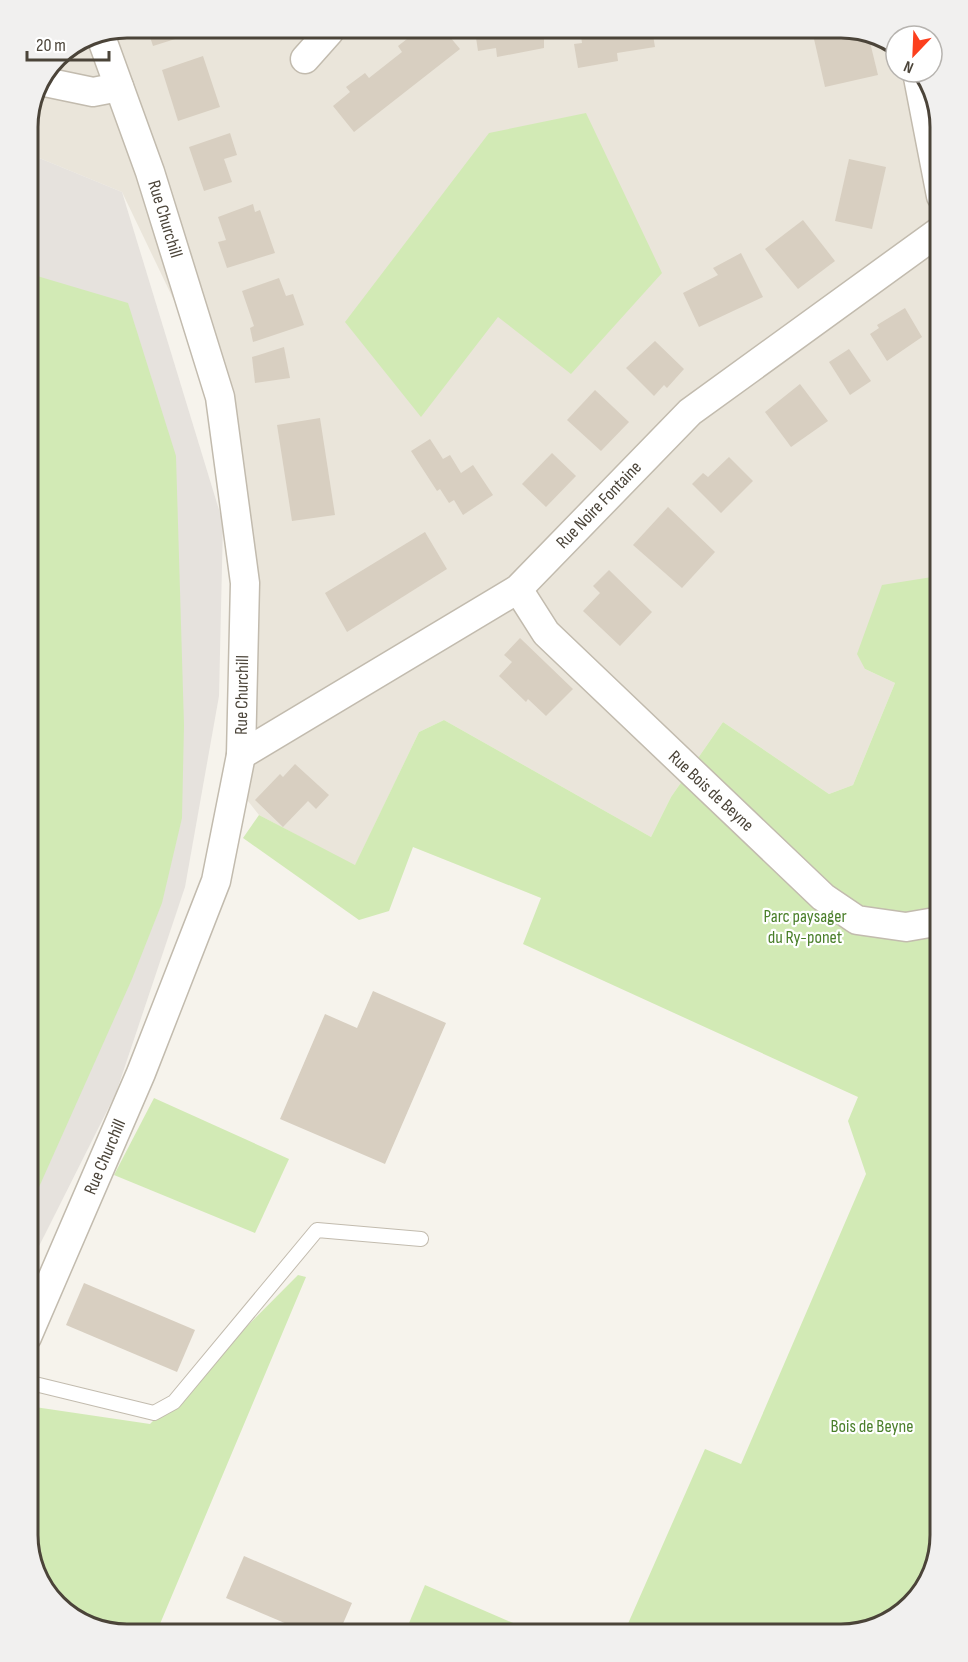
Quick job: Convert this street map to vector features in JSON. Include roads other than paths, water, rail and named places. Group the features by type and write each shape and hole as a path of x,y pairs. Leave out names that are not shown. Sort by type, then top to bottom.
{"street":[{"path":"305,59 324,37"},
{"name":"Rue Churchill","path":"37,1313 141,1073 216,881 241,755 245,583 220,397 150,172 102,41"},
{"path":"49,83 93,92 119,87"},
{"path":"918,84 930,141"},
{"name":"Rue Noire Fontaine","path":"241,755 518,589 690,412 930,238"},
{"name":"Rue Bois de Beyne","path":"518,589 546,633 823,897 857,920 906,927 930,923"}],"lane":[{"path":"37,1385 154,1413 174,1402 317,1230 421,1239"}],"park label":[{"name":"Parc paysager du Ry-ponet","path":"805,926"},
{"name":"Bois de Beyne","path":"872,1426"}]}
